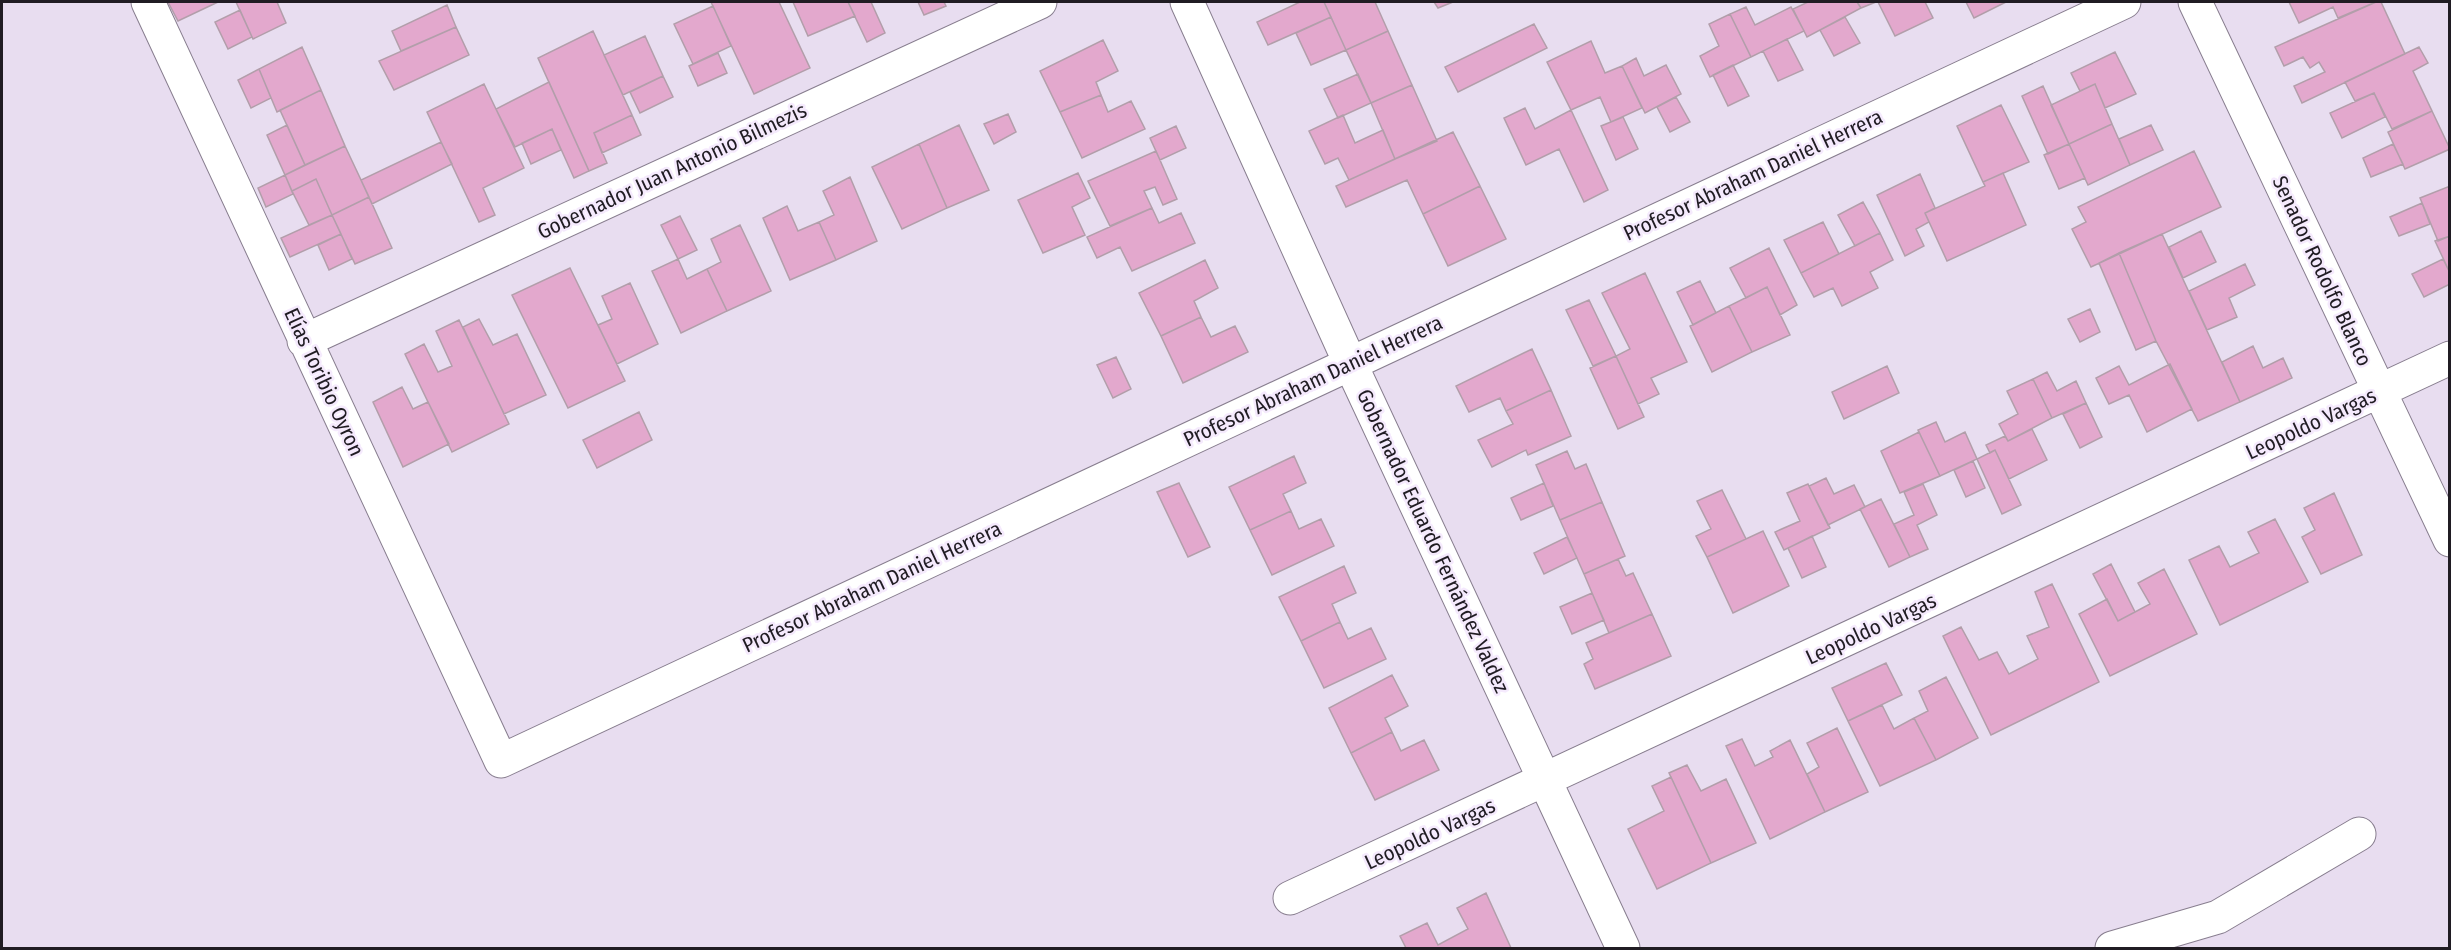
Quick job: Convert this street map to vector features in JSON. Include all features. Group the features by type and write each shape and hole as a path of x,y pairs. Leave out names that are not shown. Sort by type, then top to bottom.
{"street":[{"name":"Elías Toribio Oyron","path":"148,2 501,760"},
{"name":"Gobernador Juan Antonio Bilmezis","path":"304,341 1040,2"},
{"name":"Gobernador Eduardo Fernández Valdez","path":"1187,2 1350,363 1623,948"},
{"name":"Profesor Abraham Daniel Herrera","path":"501,760 2124,2"},
{"name":"Senador Rodolfo Blanco","path":"2195,2 2450,540"},
{"name":"Leopoldo Vargas","path":"1290,898 1545,782 2450,358"},
{"path":"2112,948 2217,917 2359,834"}],"building":[{"path":"168,2 218,2 178,21"},
{"path":"236,2 277,2 286,23 253,39"},
{"path":"711,2 779,2 810,68 754,94"},
{"path":"793,2 848,2 855,16 808,36"},
{"path":"848,2 871,2 885,33 867,42"},
{"path":"918,2 944,2 946,6 924,15"},
{"path":"1300,2 1324,2 1331,17 1268,45 1257,22"},
{"path":"1324,2 1375,2 1388,31 1346,50"},
{"path":"1434,2 1453,2 1438,8"},
{"path":"1808,2 1857,2 1861,8 1807,37 1793,9"},
{"path":"1857,2 1876,2 1861,8"},
{"path":"1878,2 1925,2 1933,18 1895,36"},
{"path":"1966,2 2006,2 1974,18"},
{"path":"2289,2 2376,2 2338,18 2333,7 2299,23"},
{"path":"2376,2 2381,2 2405,54 2302,103 2294,86 2325,72 2319,62 2310,68 2303,57 2284,66 2275,47"},
{"path":"447,5 456,27 401,51 392,31"},
{"path":"713,6 731,46 693,64 674,24"},
{"path":"1746,7 1755,25 1791,7 1804,31 1751,57 1730,14"},
{"path":"240,10 252,37 228,49 215,22"},
{"path":"1730,14 1751,57 1710,77 1700,56 1719,46 1709,24"},
{"path":"1331,17 1346,50 1311,65 1296,33"},
{"path":"1845,17 1860,43 1834,56 1820,30"},
{"path":"1534,24 1547,48 1458,92 1445,67"},
{"path":"456,27 469,55 394,90 379,61"},
{"path":"593,31 632,115 594,133 607,163 589,171 538,58"},
{"path":"1388,31 1412,85 1371,103 1346,50"},
{"path":"645,36 663,76 623,95 604,55"},
{"path":"1787,39 1803,70 1778,81 1763,51"},
{"path":"1103,40 1118,71 1096,82 1101,95 1060,112 1040,71"},
{"path":"1591,41 1605,73 1622,66 1642,108 1611,122 1600,97 1571,110 1547,62"},
{"path":"302,47 321,90 277,112 259,69"},
{"path":"2419,47 2428,63 2413,71 2432,111 2392,129 2374,93 2355,101 2345,82"},
{"path":"2115,52 2136,94 2105,108 2095,84 2080,91 2071,73"},
{"path":"718,53 727,73 698,86 689,66"},
{"path":"1636,58 1644,76 1666,65 1681,94 1645,113 1622,66"},
{"path":"1733,65 1749,96 1728,106 1713,75"},
{"path":"259,69 271,98 251,108 238,80"},
{"path":"1358,74 1371,103 1338,118 1324,89"},
{"path":"663,76 673,97 640,113 630,92"},
{"path":"549,82 589,171 574,178 552,129 515,147 496,109"},
{"path":"484,84 524,168 483,188 495,215 479,222 427,112"},
{"path":"2095,84 2112,124 2069,144 2051,105"},
{"path":"1412,85 1437,141 1395,159 1371,103"},
{"path":"2043,86 2069,144 2048,154 2022,96"},
{"path":"321,90 345,146 305,165 280,110"},
{"path":"2374,93 2385,117 2342,138 2330,113"},
{"path":"1101,95 1108,112 1131,101 1145,129 1082,158 1060,112"},
{"path":"1676,97 1690,122 1670,132 1657,107"},
{"path":"2001,105 2029,162 1983,182 1957,126"},
{"path":"1525,108 1535,129 1571,110 1608,190 1584,202 1559,149 1526,165 1504,118"},
{"path":"2432,111 2450,149 2405,169 2388,132"},
{"path":"1008,114 1016,132 994,144 984,124"},
{"path":"632,115 641,135 602,153 594,133"},
{"path":"1343,115 1355,143 1383,130 1395,159 1349,180 1338,158 1325,164 1309,131"},
{"path":"1623,117 1638,149 1616,160 1601,126"},
{"path":"2112,124 2130,165 2088,185 2069,144"},
{"path":"287,125 305,165 285,175 267,135"},
{"path":"959,125 989,190 947,208 919,144"},
{"path":"2151,125 2163,150 2130,165 2119,139"},
{"path":"1176,126 1186,148 1160,160 1150,138"},
{"path":"552,129 561,150 531,164 522,143"},
{"path":"1453,132 1480,186 1423,214 1407,180 1346,207 1336,186"},
{"path":"441,142 452,164 372,204 361,180"},
{"path":"919,144 947,208 902,229 872,167"},
{"path":"2069,144 2085,178 2059,189 2044,155"},
{"path":"2393,144 2403,164 2371,177 2363,158"},
{"path":"345,146 369,197 332,215 316,179 292,191 285,175"},
{"path":"1156,151 1177,199 1163,205 1155,187 1144,191 1152,208 1110,226 1088,181"},
{"path":"2194,151 2221,207 2091,267 2072,229 2086,222 2078,207"},
{"path":"1078,173 1090,198 1072,207 1085,235 1043,253 1018,200"},
{"path":"2003,173 2026,225 1947,261 1925,213 1985,186 1983,182"},
{"path":"1920,174 1935,208 1925,213 1929,222 1916,229 1924,246 1905,256 1877,195"},
{"path":"285,175 293,194 266,207 258,188"},
{"path":"850,177 877,241 836,260 819,222 834,215 823,191"},
{"path":"316,179 332,215 309,225 292,191"},
{"path":"1480,186 1506,239 1448,266 1423,214"},
{"path":"2450,186 2450,236 2438,241 2420,198"},
{"path":"369,197 392,248 355,264 332,215"},
{"path":"1863,202 1880,233 1855,246 1838,215"},
{"path":"2422,203 2430,224 2399,236 2390,217"},
{"path":"787,206 798,231 819,222 836,260 790,280 763,218"},
{"path":"1152,208 1159,223 1181,213 1195,243 1132,271 1120,247 1097,258 1087,237"},
{"path":"332,215 341,234 290,257 281,238"},
{"path":"680,216 697,250 678,259 661,225"},
{"path":"1823,222 1839,254 1801,273 1784,240"},
{"path":"740,225 771,291 727,311 707,269 721,262 711,239"},
{"path":"2201,231 2216,262 2183,278 2169,247"},
{"path":"1880,233 1893,260 1870,272 1878,288 1842,306 1833,288 1814,297 1801,273"},
{"path":"341,234 352,259 329,270 318,245"},
{"path":"2162,234 2240,402 2198,421 2156,341 2119,253"},
{"path":"2450,236 2450,273 2435,241"},
{"path":"1769,248 1797,305 1780,315 1767,287 1746,298 1730,268"},
{"path":"2119,253 2156,341 2136,350 2099,263"},
{"path":"678,259 687,279 707,269 727,311 681,333 652,271"},
{"path":"2443,259 2450,273 2450,284 2424,297 2412,274"},
{"path":"1205,260 1218,288 1194,301 1201,317 1161,336 1139,293"},
{"path":"2245,264 2255,285 2229,298 2237,317 2207,330 2189,291"},
{"path":"570,268 625,381 568,408 512,295"},
{"path":"1645,273 1687,362 1651,378 1659,394 1638,404 1616,356 1630,349 1602,293"},
{"path":"1700,281 1716,313 1693,325 1677,292"},
{"path":"630,283 658,344 617,364 598,325 612,319 602,296"},
{"path":"1767,287 1790,335 1752,352 1729,306"},
{"path":"1589,300 1616,356 1593,366 1566,310"},
{"path":"1729,306 1752,352 1712,372 1690,326"},
{"path":"2090,309 2100,332 2080,342 2068,319"},
{"path":"1201,317 1211,337 1235,326 1248,352 1183,383 1161,336"},
{"path":"479,319 493,345 517,334 546,395 504,414 463,327"},
{"path":"459,320 509,424 452,452 405,354 424,344 438,372 452,366 436,331"},
{"path":"2253,346 2263,368 2283,358 2292,378 2240,402 2222,362"},
{"path":"1532,349 1551,390 1506,411 1500,398 1469,412 1456,386"},
{"path":"1616,356 1644,417 1618,429 1590,368"},
{"path":"1116,357 1131,389 1113,398 1097,365"},
{"path":"2170,364 2192,409 2147,432 2129,395 2109,404 2096,378 2119,366 2129,385"},
{"path":"1887,366 1899,393 1844,419 1832,392"},
{"path":"2047,372 2057,391 2076,381 2086,403 2052,418 2033,379"},
{"path":"2033,379 2052,418 2008,441 1999,424 2018,414 2007,391"},
{"path":"402,387 413,409 428,402 449,444 403,467 373,402"},
{"path":"1551,390 1571,436 1528,455 1526,450 1492,467 1478,440 1513,424 1506,411"},
{"path":"2086,403 2102,437 2080,448 2063,414"},
{"path":"639,412 652,440 597,468 583,440"},
{"path":"1936,422 1945,442 1965,432 1977,459 1940,476 1918,430"},
{"path":"2032,429 2047,460 2009,479 1995,450 1990,453 1986,445 2005,436 2008,441"},
{"path":"1919,432 1940,476 1900,493 1881,451"},
{"path":"1995,450 2021,505 2002,514 1977,459"},
{"path":"1567,451 1575,469 1586,464 1602,502 1560,520 1536,465"},
{"path":"1294,456 1306,483 1283,494 1291,511 1250,530 1229,487"},
{"path":"1973,461 1985,488 1966,497 1954,470"},
{"path":"1826,478 1834,494 1854,485 1865,507 1828,525 1809,486"},
{"path":"1179,483 1210,547 1188,557 1157,492"},
{"path":"1544,483 1553,506 1521,520 1511,498"},
{"path":"1808,484 1830,528 1784,550 1775,532 1800,521 1787,493"},
{"path":"1923,484 1937,515 1917,525 1928,549 1910,557 1894,524 1914,515 1904,492"},
{"path":"1722,490 1746,539 1707,557 1696,536 1711,529 1697,501"},
{"path":"2334,493 2362,555 2321,574 2302,537 2315,530 2304,508"},
{"path":"1881,499 1910,557 1889,567 1860,509"},
{"path":"1602,502 1625,556 1584,574 1560,520"},
{"path":"1291,511 1299,529 1321,519 1334,546 1272,575 1250,530"},
{"path":"2275,519 2308,582 2220,625 2189,560 2219,546 2230,567 2259,553 2248,532"},
{"path":"1763,531 1789,586 1733,613 1707,557"},
{"path":"1812,536 1826,567 1802,578 1788,548"},
{"path":"1567,537 1577,558 1544,574 1534,553"},
{"path":"1618,559 1626,576 1633,573 1652,614 1609,633 1584,574"},
{"path":"2111,564 2135,612 2118,621 2093,574"},
{"path":"1344,566 1356,593 1332,604 1340,622 1301,641 1279,597"},
{"path":"2164,569 2197,634 2110,676 2079,614 2107,599 2118,621 2150,604 2138,583"},
{"path":"2052,584 2099,682 1991,735 1943,636 1961,627 1979,660 1997,652 2009,674 2038,659 2027,636 2049,627 2035,592"},
{"path":"1592,593 1604,620 1572,634 1560,607"},
{"path":"1652,614 1671,656 1595,689 1584,664 1593,659 1586,643"},
{"path":"1340,622 1348,639 1371,628 1386,659 1324,688 1301,641"},
{"path":"1886,663 1902,695 1848,721 1832,688"},
{"path":"1392,675 1408,706 1385,718 1392,732 1351,753 1329,708"},
{"path":"1946,677 1978,738 1936,760 1914,718 1928,711 1919,691"},
{"path":"1882,705 1894,729 1914,718 1936,760 1880,786 1848,721"},
{"path":"1837,728 1868,792 1825,812 1807,774 1819,767 1807,743"},
{"path":"1392,732 1401,751 1424,740 1439,770 1375,800 1351,753"},
{"path":"1742,739 1755,766 1773,757 1770,751 1790,740 1825,812 1770,839 1726,746"},
{"path":"1687,765 1701,791 1726,779 1756,843 1711,863 1669,773"},
{"path":"1671,777 1711,863 1657,889 1628,829 1664,811 1652,786"},
{"path":"1486,893 1511,948 1406,948 1400,936 1427,923 1438,945 1468,929 1457,908"}]}
